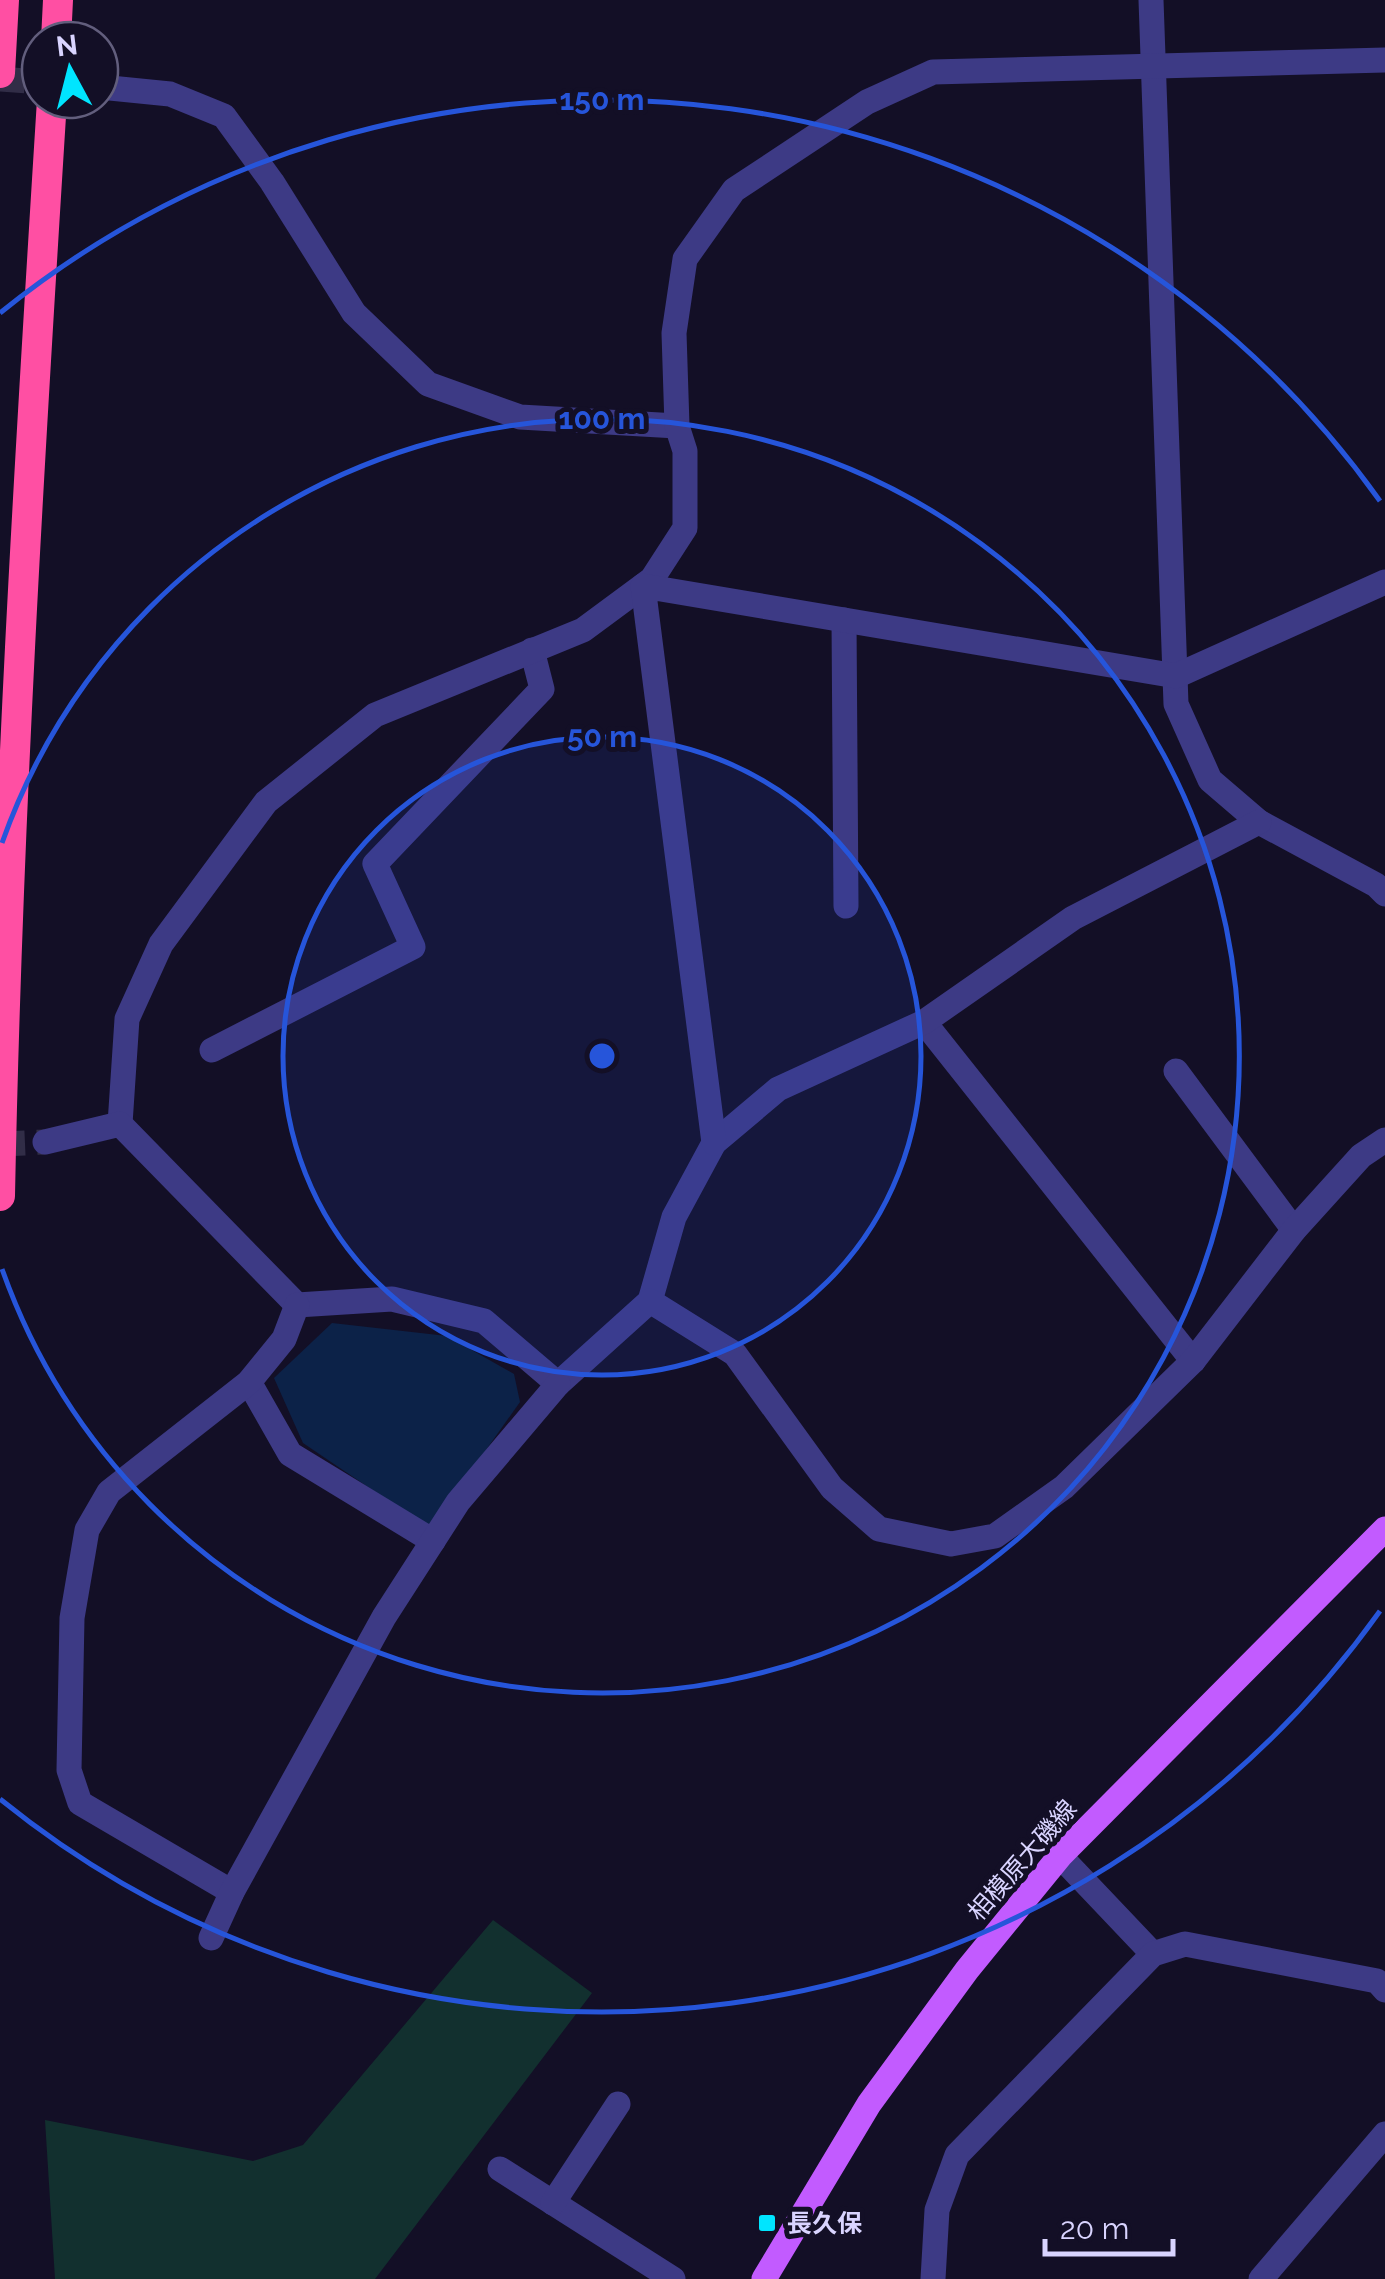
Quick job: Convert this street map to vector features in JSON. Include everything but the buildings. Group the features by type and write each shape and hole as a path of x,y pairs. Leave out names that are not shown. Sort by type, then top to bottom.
{"highway":[{"path":"0,73 4,0"},
{"path":"0,1196 4,953 20,614 51,120"}],"main road":[{"name":"相模原大磯線","path":"764,2279 870,2104 968,1970 1060,1856 1385,1528"}],"street":[{"path":"1151,0 1176,704 1210,780 1259,822 1382,887"},
{"path":"558,1384 484,1321 392,1299 297,1305 120,1124 127,1019 161,944 266,802 375,715 584,630 652,579 685,528 684,451 678,426 674,333 685,259 734,190 867,102 933,72 1385,60"},
{"path":"120,89 170,94 224,116 272,182 354,313 428,384 520,416 678,426"},
{"path":"643,586 1176,676 1385,582"},
{"path":"643,586 714,1144"},
{"path":"844,620 846,906"},
{"path":"212,1050 413,948 375,864 542,690 532,650"},
{"path":"211,1938 232,1892 384,1617 458,1502 558,1384 650,1301 674,1217 714,1144 778,1089 924,1022 1073,918 1259,822"},
{"path":"924,1022 1193,1361"},
{"path":"1176,1071 1294,1230"},
{"path":"45,1142 120,1124"},
{"path":"650,1301 735,1354 832,1488 879,1529 951,1544 995,1536 1064,1487 1193,1361 1294,1230 1361,1156 1385,1140"},
{"path":"232,1892 80,1803 69,1770 72,1618 87,1530 109,1492 249,1382 284,1338 297,1305"},
{"path":"249,1382 290,1454 433,1541"},
{"path":"1060,1856 1153,1954"},
{"path":"932,2279 937,2210 957,2156 1153,1954 1185,1944 1376,1981 1385,1990"},
{"path":"553,2203 618,2104"},
{"path":"1262,2279 1385,2134"},
{"path":"500,2169 673,2279"}],"green space":[{"path":"493,1920 592,1993 375,2279 55,2279 45,2120 253,2161 303,2145"}],"water":[{"path":"332,1323 447,1336 514,1374 520,1402 430,1529 303,1443 274,1378"}],"tunnel":[{"path":"0,79 20,80"},
{"path":"0,1144 45,1142"}],"place":[{"name":"長久保","path":"767,2223"}]}
